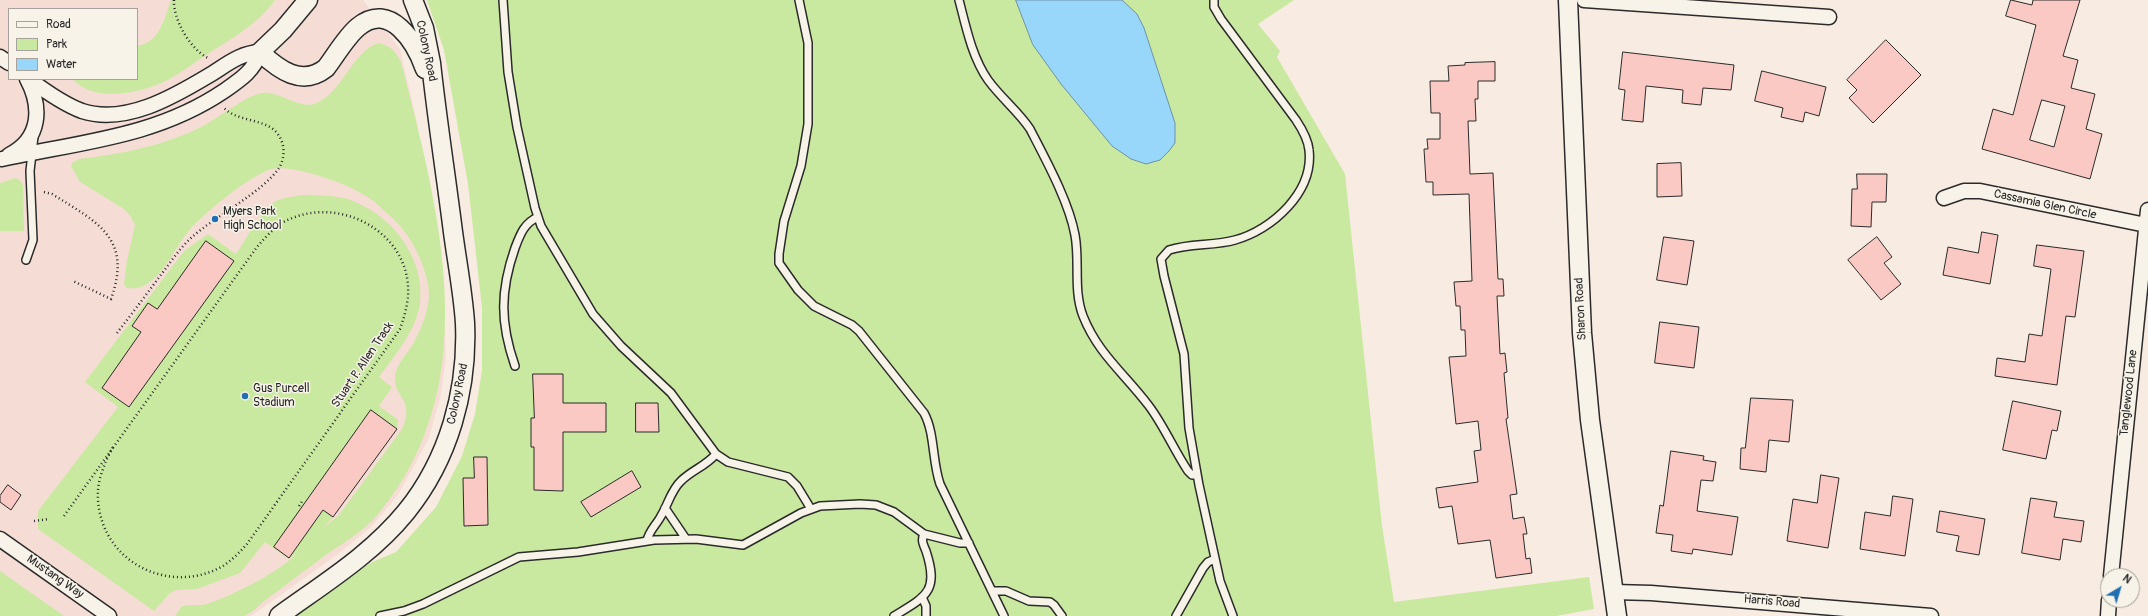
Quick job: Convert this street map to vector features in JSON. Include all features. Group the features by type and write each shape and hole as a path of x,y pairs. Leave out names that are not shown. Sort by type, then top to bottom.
{"street":[{"path":"1,159 118,137 167,121 216,96 252,71 260,52 282,30 308,0"},
{"name":"Colony Road","path":"279,616 352,563 388,532 406,512 428,480 440,455 452,426 460,394 464,368 465,321 431,63 424,28 413,0"},
{"name":"Sharon Road","path":"1568,0 1582,333 1590,417 1617,616"},
{"path":"1584,0 1764,11 1829,17"},
{"name":"Colony Road","path":"260,52 274,64 294,75 302,78 312,76 326,68 358,27 375,19 390,20 403,29 414,44 424,66 435,102"},
{"path":"30,80 68,105 81,111 93,114 118,114 165,99 200,81 240,56 249,52 260,52"},
{"path":"0,57 8,63"},
{"path":"1,159 17,152 28,140 35,125 36,104 34,93 28,80"},
{"name":"Cassamia Glen Circle","path":"1944,198 1964,191 1980,191 2146,225"},
{"name":"Tanglewood Lane","path":"2112,568 2148,210"},
{"name":"Mustang Way","path":"0,539 109,616"},
{"name":"Harris Road","path":"1614,592 1651,592 1931,616"}],"lane":[{"path":"503,0 508,72 517,127 538,218 541,226 599,322 621,346 671,393 716,454 728,462 788,477 797,486 811,509"},
{"path":"799,0 808,43 808,124 806,148 783,229 779,254 780,267 814,306 852,324 859,331 924,413 929,424 934,462 940,484 994,591 1004,616"},
{"path":"959,0 980,67 992,85 1030,129 1071,216 1077,248 1078,297 1091,334 1105,356 1149,407 1188,471 1192,475 1197,476"},
{"path":"1214,0 1214,7 1221,19 1296,120 1308,144 1309,155 1304,182 1299,192 1286,208 1267,226 1233,240 1172,248 1167,250 1162,256 1161,266 1184,354 1189,428 1197,476 1224,595 1233,616"},
{"path":"26,260 33,240 30,171 35,125"},
{"path":"515,366 505,327 503,295 507,275 520,235 528,223 538,218"},
{"path":"647,541 650,533 681,481 706,465 716,454"},
{"path":"380,616 404,611 423,604 519,557 578,552 647,541 686,539 706,539 740,546 747,544 811,509 848,504 876,505 894,512 924,534 960,543 969,543"},
{"path":"666,508 686,539"},
{"path":"894,616 922,597 930,589 932,581 931,567 922,539 924,534"},
{"path":"1176,616 1203,568 1208,562 1215,559"},
{"path":"994,591 1006,591 1029,601 1050,602 1062,616"},
{"path":"922,597 926,606 926,616"}],"path":[{"path":"174,0 175,12 185,34 200,53 212,59"},
{"path":"117,334 191,238 210,221 259,187 274,174 280,166 283,158 283,147 275,132 268,126 235,116 221,104"},
{"path":"44,192 52,194 97,222 110,241 118,260 118,278 111,299 73,281"},
{"name":"Stuart P. Allen Track","path":"64,516 113,447 257,247 268,234 281,224 307,213 324,211 340,212 371,224 383,234 393,247 402,261 408,295 400,329 247,544 236,556 223,566 194,577 162,576 147,571 133,563 121,552 110,539 103,524 99,508 100,476 113,447"},
{"path":"299,506 303,500"},
{"path":"34,521 48,519"}],"shaded area":[{"name":"Myers Park High School","path":"0,0 363,0 400,49 417,123 444,315 446,358 440,399 428,440 398,495 371,527 338,554 251,616 0,616"}],"green space":[{"path":"171,0 275,0 261,16 234,37 177,74 150,87 136,91 107,94 94,92 82,87 74,80 138,80 138,46 145,44 151,40 160,29"},
{"path":"427,0 1294,0 1258,24 1280,51 1277,57 1345,174 1382,526 1394,602 1589,577 1594,609 1556,616 296,616 370,563 396,552 436,507 462,456 475,414 482,370 482,308 468,184 444,50"},
{"name":"Gus Purcell Stadium","path":"379,43 392,50 401,62 429,176 439,235 445,294 443,352 433,408 413,462 379,513 367,526 323,557 248,614 243,616 175,616 182,606 207,604 256,582 269,575 298,552 289,559 265,542 240,573 197,589 177,590 170,593 154,611 38,529 38,511 118,407 85,382 184,251 208,234 236,254 262,214 273,203 287,198 311,195 344,198 368,208 394,229 412,256 420,287 420,303 418,313 404,342 379,377 392,387 379,406 398,420 397,429 333,517 323,528 339,515 402,429 406,419 406,411 405,404 395,383 395,376 397,368 413,344 424,321 429,296 426,274 417,252 405,231 375,202 350,187 338,182 313,174 278,168 258,175 217,204 188,232 163,269 155,277 147,284 138,288 127,288 124,285 127,260 135,225 131,217 124,209 80,182 71,166 72,163 79,159 110,155 142,148 187,134 208,123 248,98 262,93 276,94 296,103 310,105 317,103 334,89 362,53"},
{"path":"15,178 20,180 23,185 24,231 0,231 0,183"},
{"path":"0,571 64,616 0,616"}],"water":[{"path":"1016,0 1122,0 1137,14 1144,28 1175,123 1175,143 1160,160 1146,164 1131,159 1112,146 1061,84 1033,45"}],"building":[{"path":"2011,0 2032,5 2033,0 2080,0 2063,56 2078,60 2071,88 2095,94 2086,129 2102,134 2090,179 1982,149 1993,109 2013,115 2036,25 2006,16","holes":["2042,100 2065,106 2054,147 2030,140"]},
{"path":"1886,40 1921,75 1873,123 1849,98 1857,90 1847,80"},
{"path":"1623,52 1734,65 1731,90 1703,88 1701,105 1682,103 1683,90 1646,86 1643,122 1622,120 1625,90 1619,89"},
{"path":"1495,62 1495,81 1478,81 1478,99 1475,99 1476,121 1468,121 1470,174 1493,173 1498,279 1503,279 1504,296 1497,296 1500,354 1505,353 1507,372 1504,373 1508,418 1506,419 1517,494 1510,495 1513,519 1524,517 1527,534 1523,534 1526,559 1530,558 1532,573 1496,578 1490,540 1458,544 1452,506 1439,508 1436,488 1478,482 1474,451 1481,450 1478,421 1456,424 1449,357 1466,356 1465,330 1461,330 1460,306 1456,306 1454,282 1472,281 1469,194 1433,195 1433,182 1426,182 1424,149 1428,149 1427,139 1440,139 1440,113 1431,113 1430,81 1449,81 1448,66 1465,65 1465,63"},
{"path":"1762,71 1826,87 1819,116 1805,112 1803,122 1781,117 1783,108 1755,101"},
{"path":"1681,163 1682,196 1657,197 1657,164"},
{"path":"1857,174 1887,174 1886,202 1872,202 1871,227 1851,226 1852,189 1857,189"},
{"path":"1982,232 1998,235 1990,284 1943,275 1948,247 1978,253"},
{"path":"1664,237 1694,241 1687,285 1657,280"},
{"path":"1877,237 1892,257 1884,263 1901,284 1881,300 1848,260"},
{"path":"206,241 234,261 129,407 102,388 141,332 132,326 148,303 157,309"},
{"path":"2037,245 2084,251 2075,317 2066,316 2057,385 1995,376 1997,358 2025,362 2029,334 2042,336 2051,269 2034,266"},
{"path":"1660,322 1699,327 1694,368 1655,363"},
{"path":"533,374 563,374 563,403 606,403 606,432 563,432 563,491 534,490 534,447 531,447 531,418 534,418"},
{"path":"1751,398 1793,400 1789,442 1769,440 1766,472 1740,469 1741,448 1745,448"},
{"path":"2013,401 2061,411 2057,431 2052,430 2046,459 2003,450"},
{"path":"636,403 658,403 659,432 636,432"},
{"path":"371,410 397,429 333,517 323,510 289,558 274,547"},
{"path":"1671,451 1704,456 1703,460 1716,462 1713,481 1701,480 1697,511 1738,517 1732,555 1693,549 1692,554 1671,551 1673,535 1656,533 1660,505 1663,506"},
{"path":"474,457 487,457 488,525 464,526 463,478 474,478"},
{"path":"632,471 641,487 591,517 581,502"},
{"path":"1821,475 1839,478 1828,548 1787,541 1793,499 1817,503"},
{"path":"8,485 21,495 11,510 0,502 0,496"},
{"path":"1893,496 1913,499 1905,556 1860,549 1865,512 1890,516"},
{"path":"2031,498 2057,502 2054,517 2084,521 2081,542 2063,539 2060,560 2022,553"},
{"path":"1940,511 1985,519 1979,555 1956,551 1959,536 1937,532"}],"place":[{"name":"Myers Park High School","path":"215,219"},
{"name":"Gus Purcell Stadium","path":"245,396"}]}
